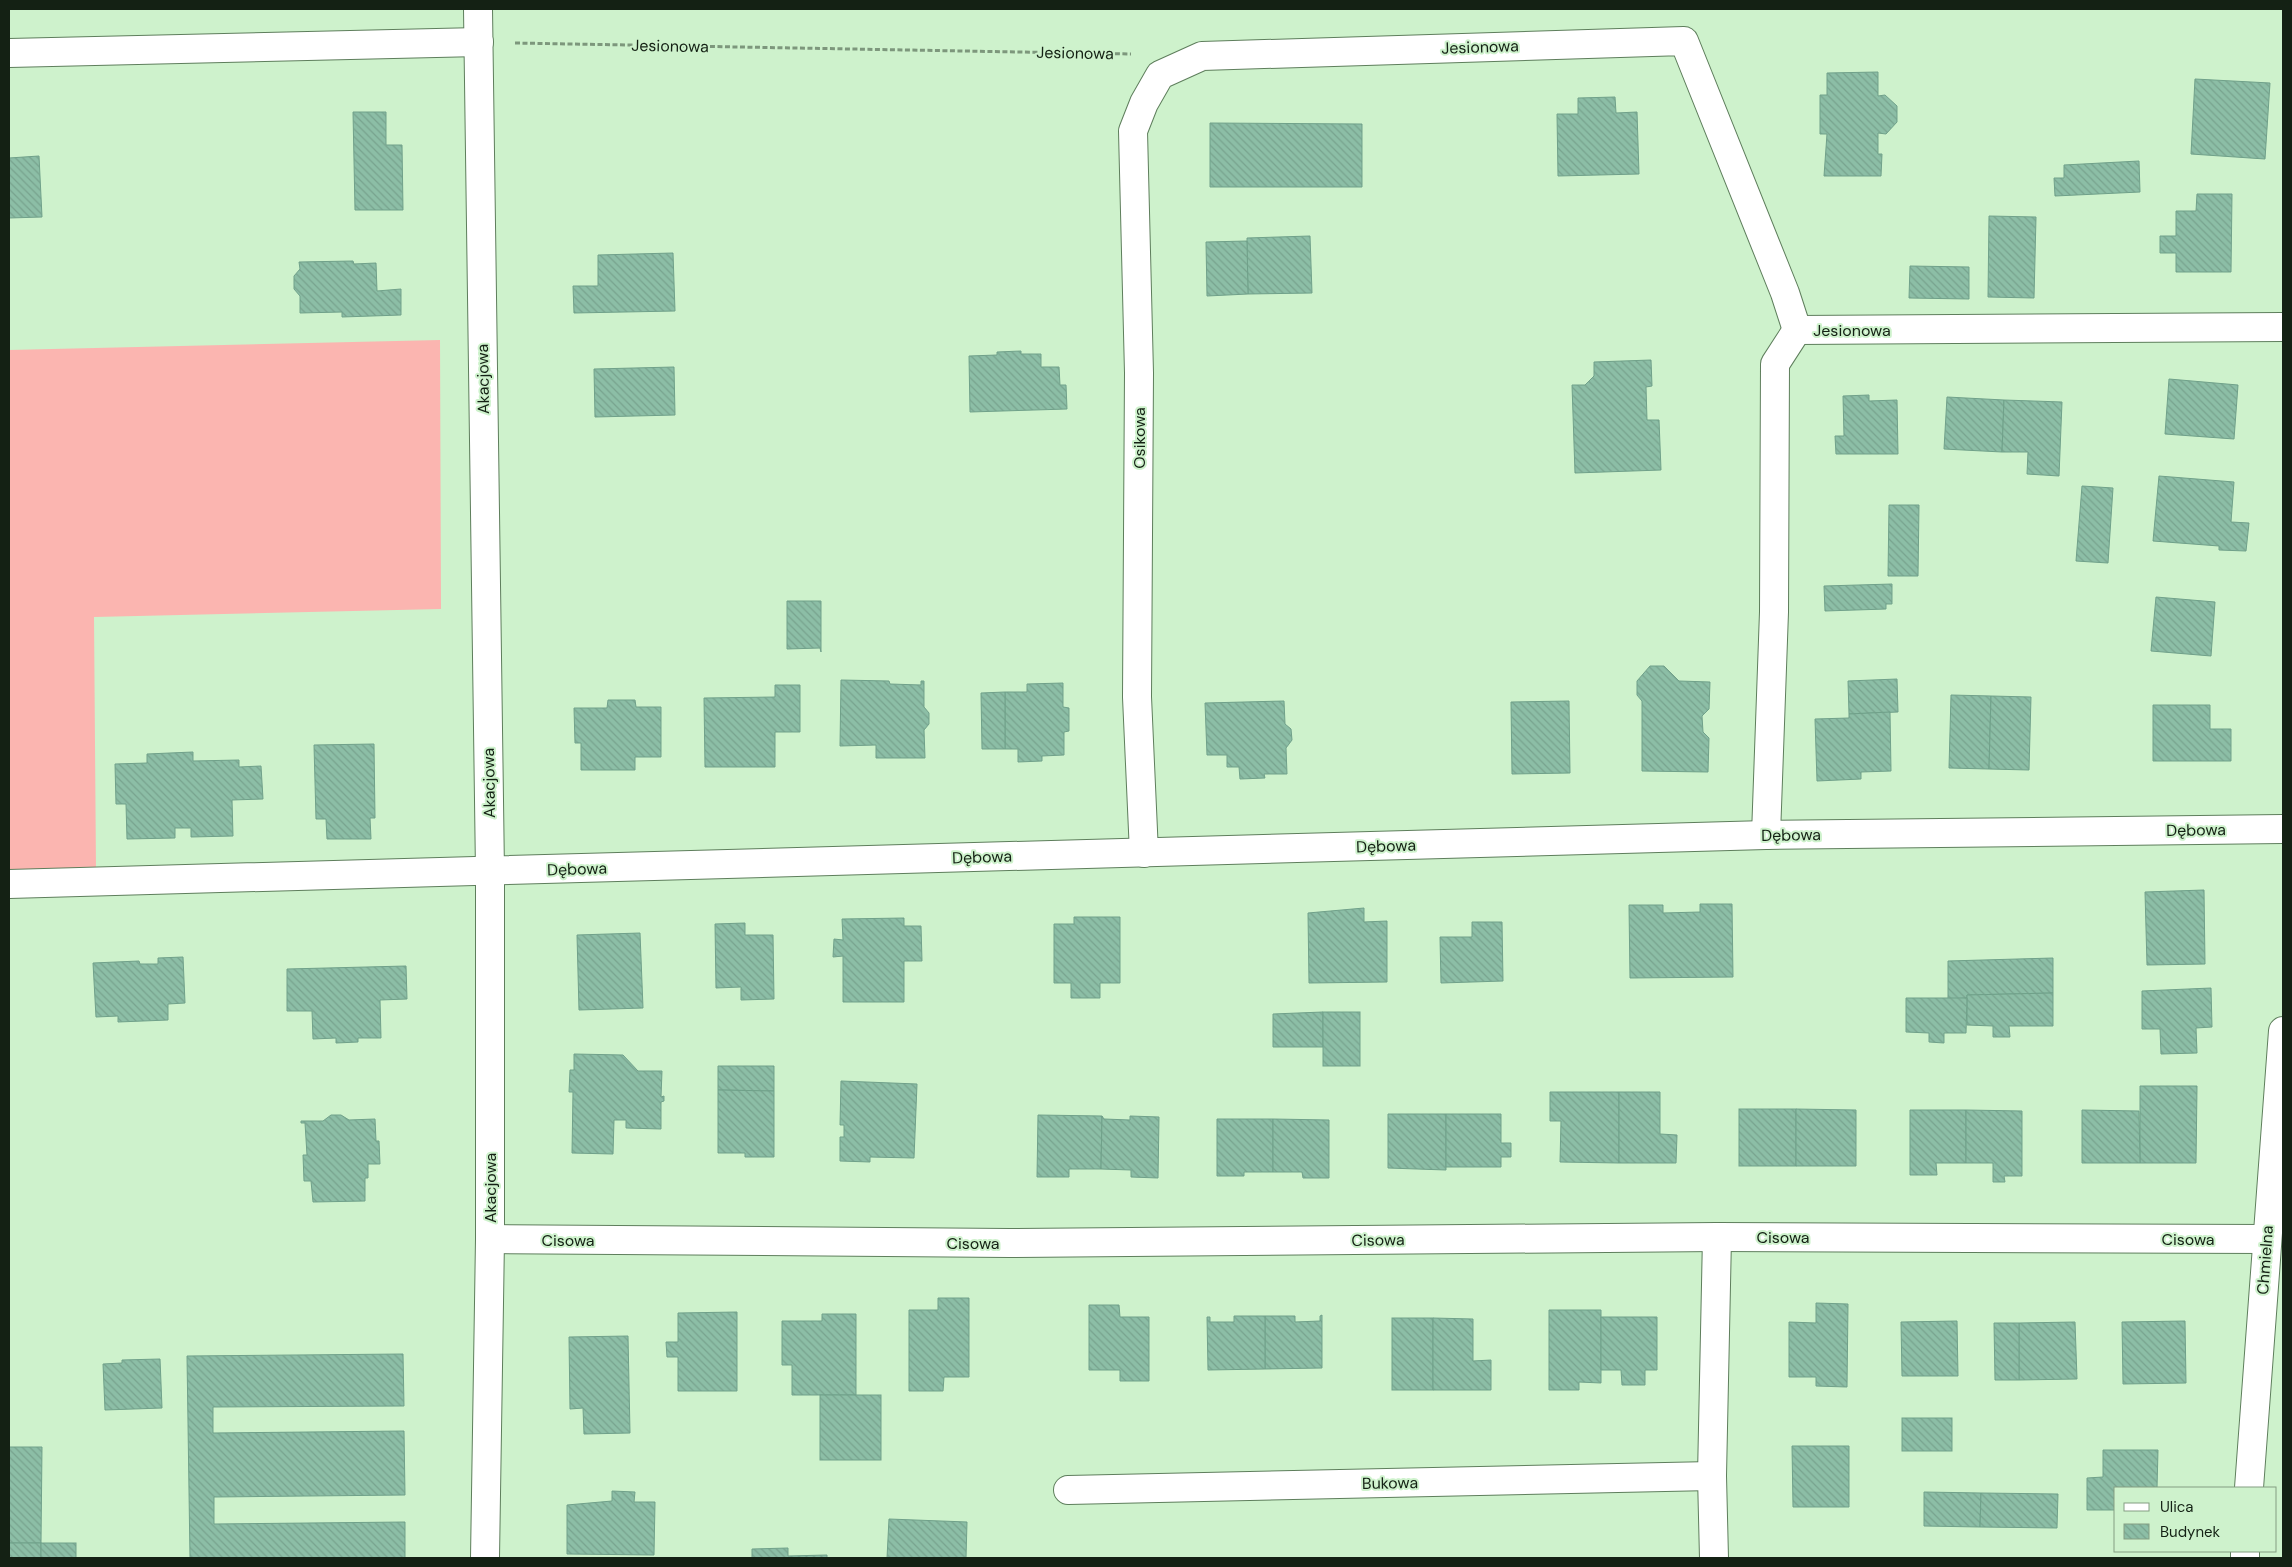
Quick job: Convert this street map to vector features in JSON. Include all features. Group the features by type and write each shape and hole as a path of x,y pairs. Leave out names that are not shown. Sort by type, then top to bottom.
{"street":[{"name":"Akacjowa","path":"478,9 490,872 490,1239 485,1558"},
{"name":"Jesionowa","path":"1202,56 1684,41 1785,292 1797,330 2283,327"},
{"path":"9,53 479,42"},
{"name":"Osikowa","path":"1144,853 1137,697 1139,374 1133,131 1144,103 1160,75 1202,56"},
{"path":"1766,835 1774,612 1775,364 1797,330"},
{"name":"Dębowa","path":"9,884 1766,835 2283,829"},
{"name":"Chmielna","path":"2249,1487 2283,1031"},
{"path":"1714,1558 1712,1476 1717,1236"},
{"name":"Cisowa","path":"490,1239 1019,1243 1717,1236 2267,1239"},
{"name":"Bukowa","path":"1068,1490 1712,1476"}],"path":[{"name":"Jesionowa","path":"479,42 1132,54"}],"shaded area":[{"path":"440,340 441,609 94,617 96,871 9,874 9,350"}],"building":[{"path":"1878,72 1878,96 1885,95 1897,106 1897,122 1886,134 1878,133 1878,154 1882,154 1881,176 1824,176 1827,134 1820,134 1820,95 1827,95 1827,73"},
{"path":"2195,79 2270,83 2265,159 2191,154"},
{"path":"1615,97 1616,113 1637,112 1639,174 1558,176 1557,114 1578,114 1578,98"},
{"path":"353,112 386,112 386,145 402,145 403,210 355,210"},
{"path":"1210,123 1362,124 1362,187 1210,187"},
{"path":"39,156 42,217 9,218 9,158"},
{"path":"2139,161 2140,192 2055,196 2054,178 2064,178 2064,165"},
{"path":"2197,194 2232,194 2231,272 2176,272 2176,253 2160,253 2160,236 2176,236 2176,211 2196,211"},
{"path":"1989,216 2036,217 2034,298 1988,297"},
{"path":"1310,236 1312,293 1248,294 1247,238"},
{"path":"1247,241 1248,294 1207,296 1206,242"},
{"path":"673,253 675,311 574,313 573,286 598,286 598,255"},
{"path":"353,261 354,264 376,263 377,291 401,289 401,315 342,317 342,312 300,313 300,296 294,289 294,276 300,269 299,262"},
{"path":"1910,266 1969,267 1969,299 1909,298"},
{"path":"1021,351 1021,354 1041,354 1041,367 1059,367 1060,385 1066,385 1067,409 970,412 969,356 997,355 997,352"},
{"path":"1651,360 1652,386 1646,387 1647,420 1659,420 1661,470 1575,473 1572,385 1585,385 1594,376 1594,362"},
{"path":"674,367 675,415 595,417 594,369"},
{"path":"2169,379 2238,385 2234,439 2165,434"},
{"path":"1869,395 1869,401 1897,400 1898,454 1836,454 1835,436 1844,436 1843,396"},
{"path":"1947,397 2004,400 2002,452 1944,449"},
{"path":"2004,400 2062,402 2059,476 2027,474 2028,452 2002,452"},
{"path":"2159,476 2234,482 2231,522 2249,523 2246,551 2219,550 2219,546 2153,541"},
{"path":"2082,486 2113,488 2108,563 2076,561"},
{"path":"1889,505 1919,505 1918,576 1888,576"},
{"path":"1892,584 1892,604 1886,604 1886,609 1825,611 1824,586"},
{"path":"2156,597 2215,602 2211,656 2151,651"},
{"path":"787,601 821,601 821,652 820,648 787,649"},
{"path":"1650,666 1664,666 1679,681 1710,682 1709,709 1702,716 1703,732 1709,738 1708,772 1642,771 1642,701 1637,695 1637,681"},
{"path":"1897,679 1898,712 1849,714 1848,681"},
{"path":"841,680 889,681 890,684 921,685 921,681 924,681 924,707 929,713 929,724 924,730 925,758 876,758 876,745 840,746"},
{"path":"1063,683 1063,707 1069,708 1069,731 1064,732 1064,755 1042,756 1042,761 1018,762 1018,749 1005,749 1005,692 1027,692 1027,684"},
{"path":"775,685 800,685 800,732 775,732 775,767 705,767 704,698 775,697"},
{"path":"1005,692 1005,749 982,749 981,693"},
{"path":"1951,695 1991,696 1989,769 1949,768"},
{"path":"1991,696 2031,697 2029,770 1989,769"},
{"path":"608,700 635,700 636,707 661,707 661,757 635,757 635,770 581,770 581,743 575,743 574,708 607,708"},
{"path":"1284,701 1285,724 1291,729 1292,740 1286,748 1287,774 1264,774 1265,778 1240,779 1239,767 1227,767 1227,755 1207,755 1205,703"},
{"path":"1569,701 1570,773 1512,774 1511,702"},
{"path":"2153,705 2210,705 2210,729 2231,729 2231,761 2153,761"},
{"path":"1890,712 1891,771 1861,772 1861,779 1817,781 1815,719 1849,718 1849,714"},
{"path":"374,744 375,818 370,818 371,839 327,839 326,819 316,819 314,745"},
{"path":"193,752 193,761 239,760 239,767 261,766 263,799 232,800 233,836 191,837 191,828 175,828 175,838 127,839 126,804 116,804 115,764 147,763 147,754"},
{"path":"2204,890 2205,964 2147,965 2145,892"},
{"path":"1700,904 1732,904 1733,977 1630,978 1629,905 1663,905 1663,913 1700,912"},
{"path":"1364,908 1364,922 1387,921 1387,982 1309,983 1308,913"},
{"path":"1074,917 1120,917 1120,983 1100,983 1100,998 1071,998 1071,983 1054,983 1054,924 1074,924"},
{"path":"904,918 904,926 921,926 922,961 904,961 904,1002 843,1002 843,956 833,957 834,939 843,940 842,919"},
{"path":"1472,922 1502,922 1503,981 1441,983 1440,937 1472,937"},
{"path":"745,923 745,935 773,935 774,999 741,1000 741,987 716,988 715,924"},
{"path":"640,933 643,1008 579,1010 577,935"},
{"path":"183,957 185,1003 168,1004 168,1020 118,1022 118,1016 96,1017 93,963 139,961 140,964 158,964 158,958"},
{"path":"2053,958 2053,993 1967,995 1967,998 1948,999 1948,961"},
{"path":"406,966 407,999 380,1000 381,1038 358,1038 358,1042 336,1043 336,1038 313,1039 312,1011 287,1011 287,969"},
{"path":"2211,988 2212,1027 2196,1028 2197,1053 2161,1054 2160,1029 2142,1029 2142,991"},
{"path":"2053,993 2053,1026 2009,1026 2010,1037 1993,1037 1993,1026 1967,1025 1967,995"},
{"path":"1906,998 1967,998 1966,1033 1944,1033 1944,1043 1929,1042 1929,1033 1906,1032"},
{"path":"1323,1012 1323,1047 1273,1047 1273,1014"},
{"path":"1323,1012 1360,1012 1360,1066 1323,1066"},
{"path":"574,1054 623,1055 638,1071 662,1071 661,1097 664,1096 664,1101 661,1102 661,1129 626,1128 626,1120 614,1120 613,1154 572,1153 573,1092 569,1092 570,1070 574,1070"},
{"path":"718,1066 774,1066 774,1091 718,1090"},
{"path":"841,1081 917,1084 914,1158 870,1157 870,1162 840,1161 840,1137 844,1137 844,1125 840,1125"},
{"path":"2140,1086 2197,1086 2196,1163 2140,1163"},
{"path":"718,1090 774,1091 774,1157 745,1157 745,1153 718,1153"},
{"path":"1550,1092 1619,1092 1619,1163 1560,1162 1561,1121 1550,1121"},
{"path":"1619,1092 1660,1092 1660,1134 1677,1135 1676,1163 1619,1163"},
{"path":"1739,1109 1796,1109 1796,1166 1739,1166"},
{"path":"1796,1109 1856,1110 1856,1166 1796,1166"},
{"path":"1910,1110 1966,1110 1966,1163 1936,1163 1937,1175 1910,1175"},
{"path":"1966,1110 2022,1111 2022,1176 2004,1176 2005,1182 1993,1182 1993,1163 1966,1163"},
{"path":"2082,1110 2139,1111 2140,1163 2082,1163"},
{"path":"1388,1114 1446,1114 1446,1170 1388,1168"},
{"path":"1446,1114 1501,1114 1501,1143 1511,1143 1511,1157 1501,1157 1501,1167 1446,1167"},
{"path":"331,1115 341,1115 349,1120 375,1119 376,1141 379,1141 380,1164 368,1164 368,1178 365,1178 365,1201 313,1202 311,1181 304,1181 303,1155 307,1155 305,1123 301,1123 301,1121 323,1121"},
{"path":"1038,1115 1102,1116 1101,1169 1069,1169 1069,1177 1037,1177"},
{"path":"1102,1116 1104,1119 1130,1120 1130,1116 1159,1117 1158,1178 1131,1177 1131,1170 1101,1169"},
{"path":"1217,1119 1273,1119 1273,1172 1244,1172 1244,1176 1217,1176"},
{"path":"1273,1119 1329,1120 1329,1178 1303,1178 1302,1172 1273,1172"},
{"path":"938,1298 969,1298 969,1377 944,1377 943,1391 909,1391 909,1310 938,1310"},
{"path":"1816,1303 1848,1304 1847,1387 1816,1386 1816,1377 1789,1377 1789,1322 1816,1323"},
{"path":"1089,1305 1119,1305 1120,1317 1149,1317 1149,1381 1120,1381 1120,1370 1089,1370"},
{"path":"1549,1310 1601,1310 1601,1383 1579,1382 1579,1390 1549,1390"},
{"path":"737,1312 737,1391 678,1391 678,1357 667,1357 666,1342 678,1342 678,1313"},
{"path":"822,1314 856,1314 856,1395 792,1395 792,1365 782,1365 782,1321 822,1321"},
{"path":"1322,1315 1322,1368 1265,1369 1265,1316 1295,1316 1295,1322 1320,1321 1320,1316"},
{"path":"1234,1316 1265,1316 1265,1369 1208,1370 1207,1317 1210,1317 1210,1322 1234,1322"},
{"path":"1601,1317 1657,1317 1657,1370 1645,1370 1645,1385 1622,1385 1621,1370 1601,1370"},
{"path":"1392,1318 1433,1318 1433,1390 1392,1390"},
{"path":"1433,1318 1473,1319 1473,1361 1491,1360 1491,1390 1433,1390"},
{"path":"1957,1321 1958,1376 1902,1376 1901,1322"},
{"path":"2185,1321 2186,1383 2123,1384 2122,1322"},
{"path":"2075,1322 2077,1379 2019,1380 2019,1323"},
{"path":"1994,1323 2019,1323 2019,1380 1995,1380"},
{"path":"628,1336 630,1433 584,1434 583,1408 570,1409 569,1337"},
{"path":"403,1354 404,1406 213,1407 213,1433 404,1431 405,1495 214,1497 214,1524 405,1522 405,1558 190,1558 187,1356"},
{"path":"160,1359 162,1408 105,1410 103,1364 122,1363 122,1360"},
{"path":"820,1395 881,1395 881,1460 820,1460"},
{"path":"1902,1418 1952,1418 1952,1451 1902,1451"},
{"path":"1792,1446 1849,1446 1849,1507 1793,1507"},
{"path":"9,1447 42,1447 41,1543 9,1543"},
{"path":"2103,1450 2158,1450 2157,1487 2114,1487 2114,1510 2087,1510 2087,1478 2103,1477"},
{"path":"612,1491 635,1492 634,1502 655,1502 654,1555 567,1554 567,1505 612,1501"},
{"path":"1924,1492 1981,1493 1980,1527 1924,1526"},
{"path":"1981,1493 2058,1494 2057,1528 1980,1527"},
{"path":"889,1519 967,1522 966,1558 887,1558"},
{"path":"9,1543 41,1543 41,1558 9,1558"},
{"path":"41,1543 76,1543 76,1558 41,1558"},
{"path":"788,1548 788,1556 827,1555 827,1558 752,1558 752,1549"}]}
